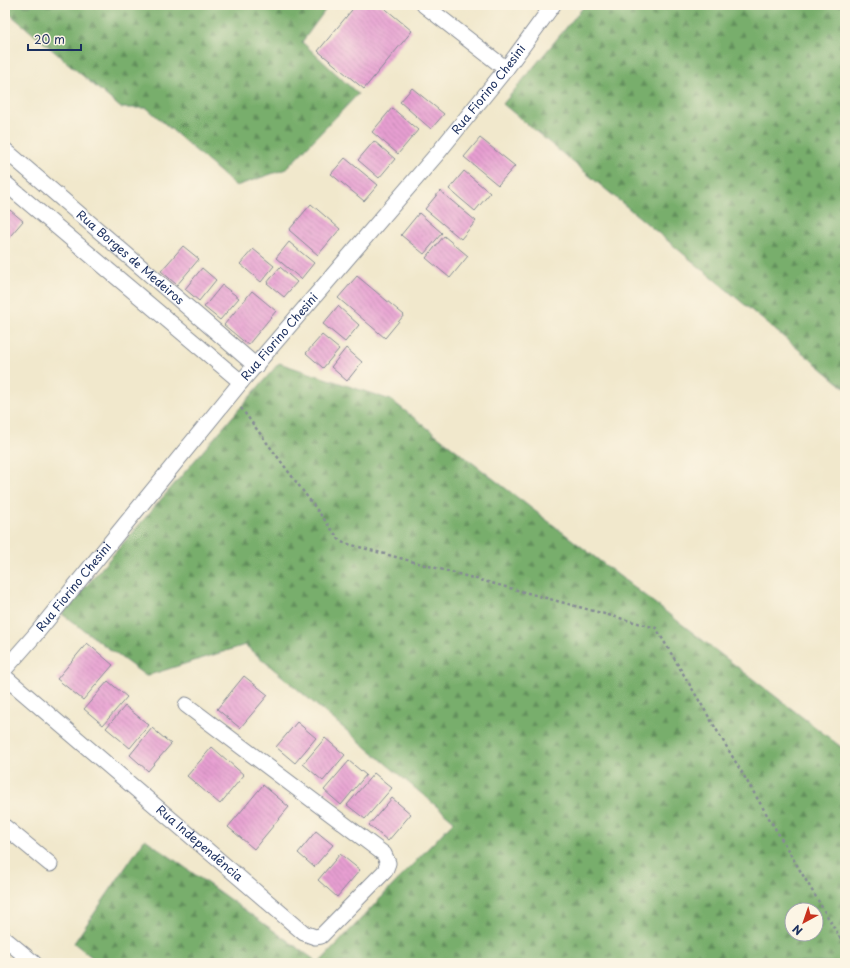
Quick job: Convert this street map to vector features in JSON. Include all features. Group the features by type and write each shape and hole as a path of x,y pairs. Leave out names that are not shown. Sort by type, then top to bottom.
{"street":[{"path":"424,5 506,69"},
{"name":"Rua Fiorino Chesini","path":"5,668 35,635 241,382 437,154 506,69 553,5"},
{"name":"Rua Borges de Medeiros","path":"5,150 256,366"},
{"name":"Rua Borges de Medeiros","path":"5,183 241,382"},
{"name":"Rua Independência","path":"5,677 304,933 314,936 321,936 385,871 388,863 384,854 186,705"},
{"path":"5,827 50,864"},
{"path":"5,939 34,963"}],"path":[{"path":"231,394 341,542 656,628 845,946"}],"green space":[{"path":"5,5 329,5 302,42 358,94 286,169 236,186 147,108 121,108 5,10"},
{"path":"585,5 845,5 845,388 503,104"},
{"path":"279,363 391,400 845,750 845,963 319,963 454,821 245,645 146,676 62,614"},
{"path":"145,839 319,963 99,963 74,943"}],"building":[{"path":"356,5 381,5 412,31 364,89 318,51"},
{"path":"412,88 444,114 431,129 400,102"},
{"path":"392,108 418,130 398,154 372,132"},
{"path":"480,138 515,166 498,185 464,157"},
{"path":"374,141 395,159 379,178 358,160"},
{"path":"345,158 378,185 364,201 331,174"},
{"path":"464,171 490,193 475,211 449,189"},
{"path":"440,191 476,221 461,239 425,209"},
{"path":"311,204 340,229 318,255 289,230"},
{"path":"10,210 23,221 5,242 5,216"},
{"path":"419,213 442,233 424,254 401,235"},
{"path":"444,236 468,256 450,278 426,258"},
{"path":"289,242 314,263 301,279 276,258"},
{"path":"183,246 199,259 177,285 161,271"},
{"path":"253,249 274,266 261,282 240,264"},
{"path":"280,267 297,282 284,297 267,283"},
{"path":"202,268 216,280 199,301 185,289"},
{"path":"357,276 404,315 385,338 338,298"},
{"path":"222,285 239,298 220,320 204,307"},
{"path":"252,291 276,311 248,345 224,325"},
{"path":"338,306 359,325 345,342 323,324"},
{"path":"322,335 339,349 323,368 306,353"},
{"path":"346,348 362,362 347,381 331,367"},
{"path":"87,643 113,665 83,700 57,679"},
{"path":"244,676 268,695 240,728 217,709"},
{"path":"108,681 127,697 103,725 84,709"},
{"path":"125,706 149,725 130,748 106,728"},
{"path":"297,722 316,738 295,763 276,747"},
{"path":"152,728 171,744 148,771 130,755"},
{"path":"325,738 345,755 323,781 303,764"},
{"path":"212,747 244,775 220,804 187,776"},
{"path":"349,761 366,775 341,805 324,790"},
{"path":"374,773 392,788 365,819 347,805"},
{"path":"263,785 289,807 254,849 228,827"},
{"path":"392,798 411,814 388,841 369,825"},
{"path":"316,831 333,845 314,867 298,853"},
{"path":"340,854 360,870 337,897 318,880"}]}
